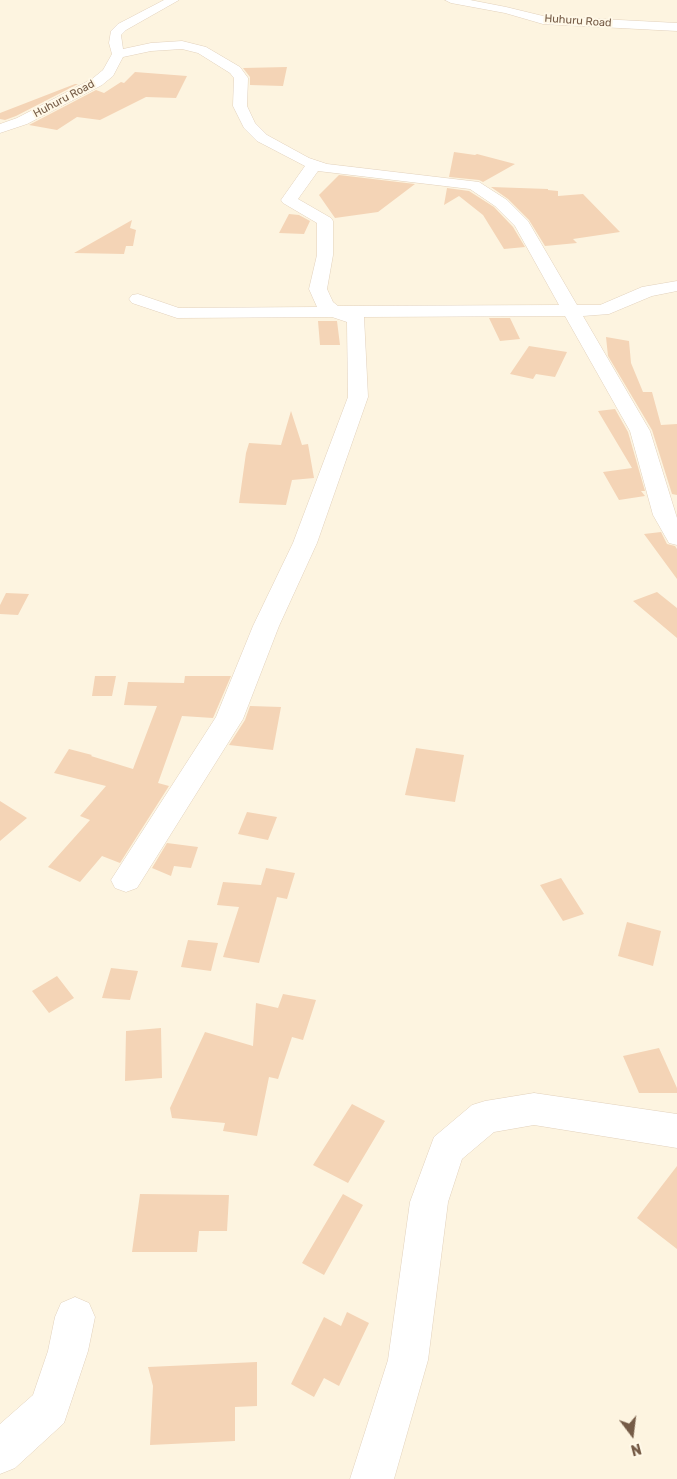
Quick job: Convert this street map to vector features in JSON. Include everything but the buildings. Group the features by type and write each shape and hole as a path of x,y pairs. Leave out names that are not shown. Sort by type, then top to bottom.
{"street":[{"path":"173,0 122,27 115,34 114,43 118,54 159,46 182,46 202,50 235,70 240,78 240,106 249,126 262,138 304,162 325,168 474,185 501,203 522,224 640,431 664,516 677,538"},
{"name":"Huhuru Road","path":"451,0 506,10 543,20 677,27"},
{"path":"547,8 552,11 558,20"},
{"name":"Huhuru Road","path":"0,129 22,121 97,82 108,73 118,54"},
{"path":"126,880 230,719 266,626 305,543 358,397 356,319 334,312 325,305 318,289 325,256 325,221 289,200 314,165"},
{"path":"138,299 177,313 603,310 648,291 677,286"},
{"path":"372,1479 408,1360 429,1202 448,1149 485,1117 534,1108 677,1131"},
{"path":"0,1453 49,1408 68,1351 74,1317"}]}
